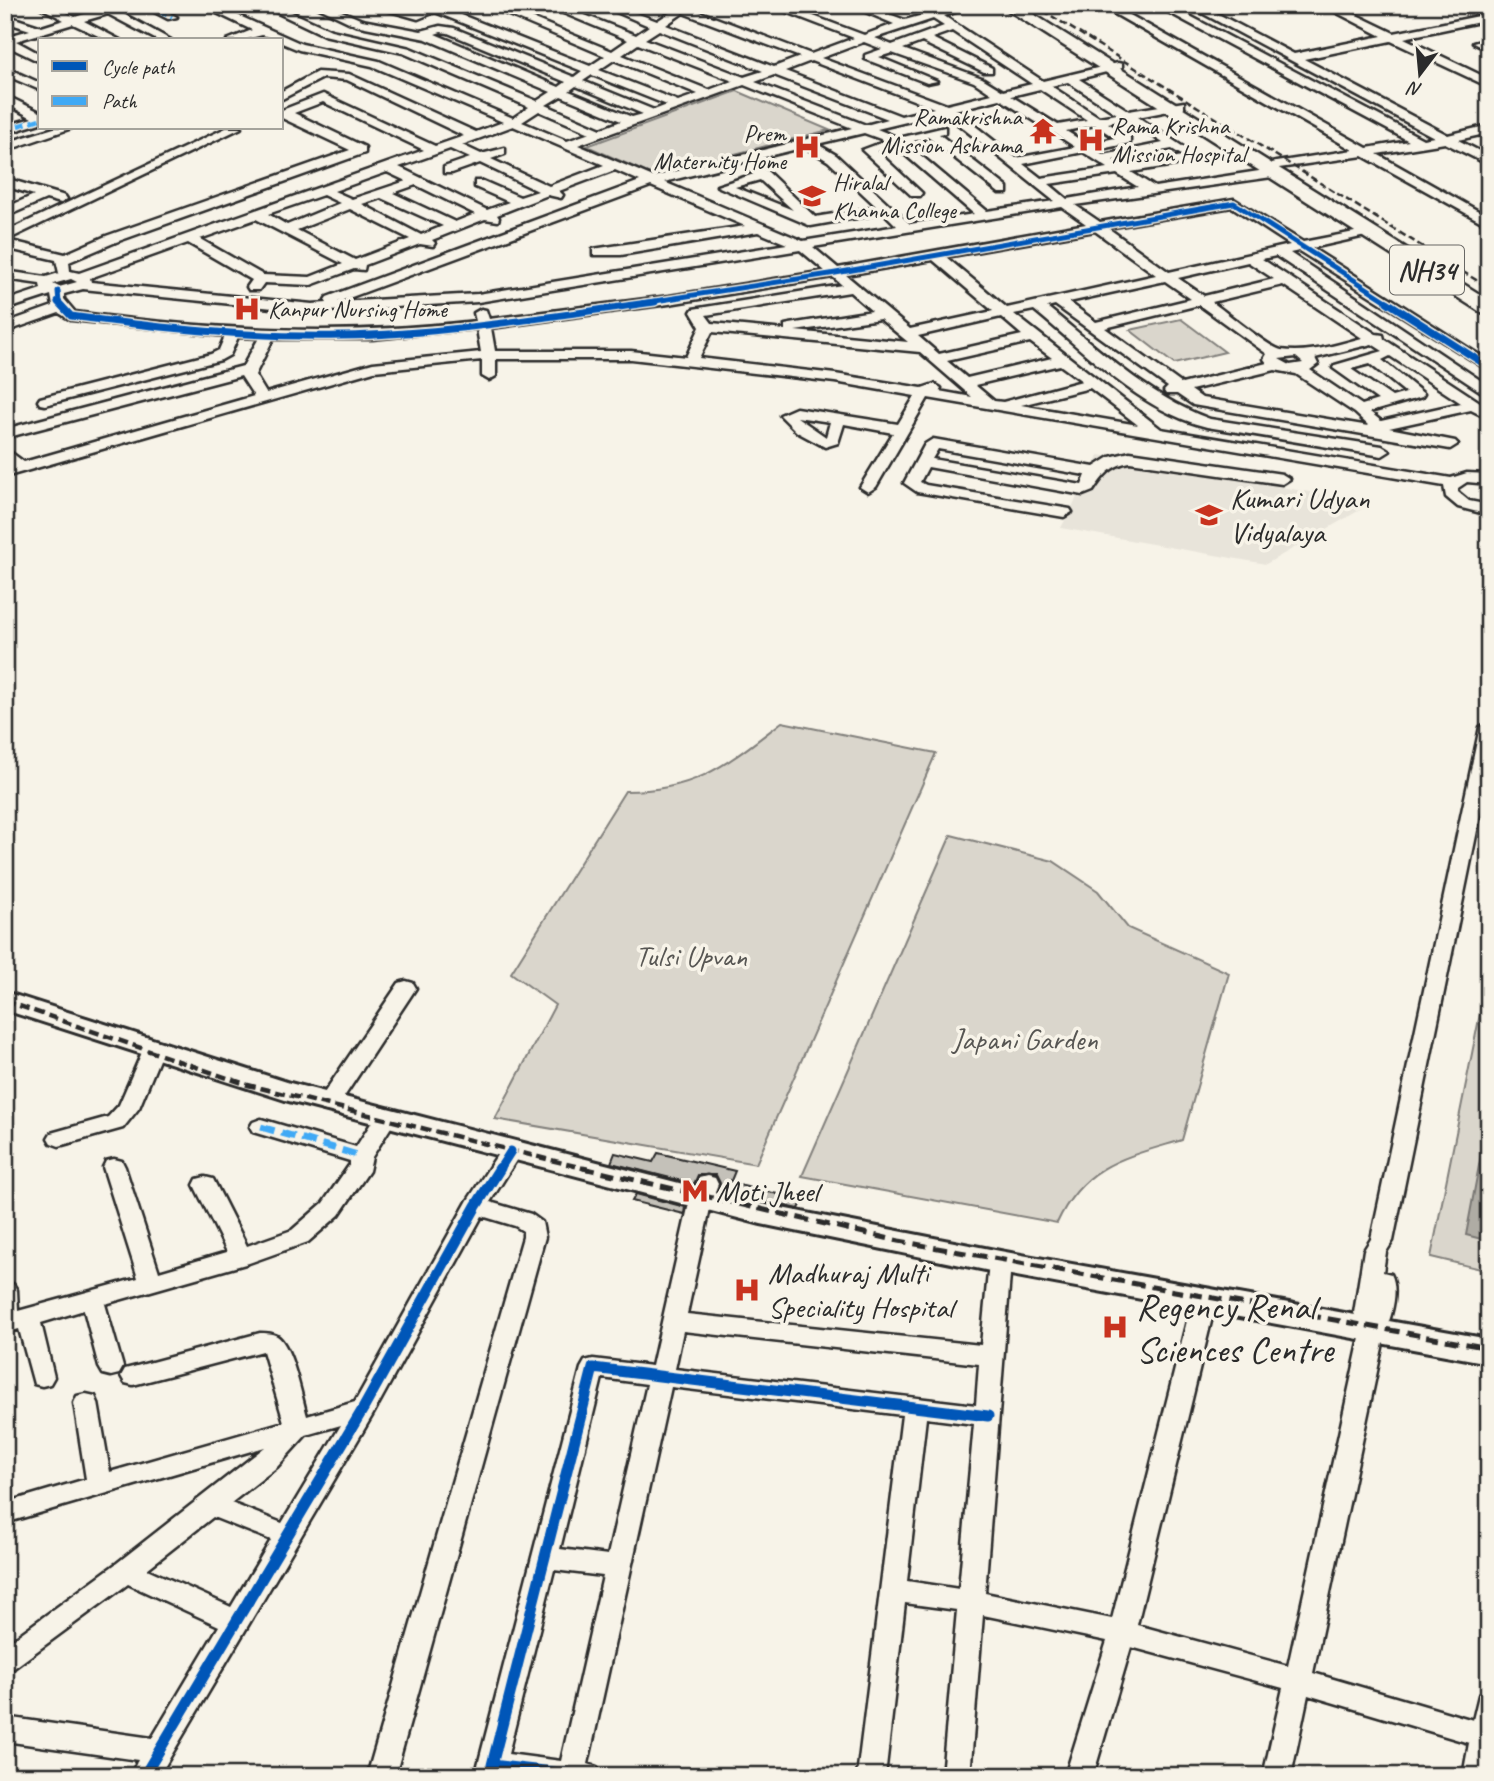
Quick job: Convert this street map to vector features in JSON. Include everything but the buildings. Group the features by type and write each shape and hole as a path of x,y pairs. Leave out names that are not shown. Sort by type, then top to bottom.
{"highway":[{"name":"NH34","path":"1008,5 1113,66"},
{"name":"NH34","path":"1020,5 1456,284 1489,309"},
{"name":"NH34","path":"1274,169 1365,232 1489,300"}],"main road":[{"path":"5,990 385,1119 432,1125 511,1151 999,1250 1489,1338"},
{"path":"5,1001 153,1050 331,1099 1000,1262 1205,1297 1374,1319 1489,1351"}],"street":[{"path":"41,5 111,38"},
{"path":"6,41 126,5"},
{"path":"146,5 172,17"},
{"path":"205,5 278,38"},
{"path":"318,5 359,23 423,35 633,122"},
{"path":"374,5 418,16 431,7 677,105"},
{"path":"490,5 709,94"},
{"path":"549,5 896,141 986,217"},
{"path":"605,5 901,120"},
{"path":"773,5 978,80 1052,130 1102,158 1146,190"},
{"path":"853,5 904,24"},
{"path":"567,145 904,24 972,5"},
{"path":"1104,5 1489,222"},
{"path":"1160,5 1421,143"},
{"path":"1192,5 1489,161"},
{"path":"1327,5 1489,84"},
{"path":"235,19 273,6 328,33 407,50 601,133"},
{"path":"5,306 53,288 82,281 189,238 514,122 659,26 680,7 945,108 1066,204 1202,301 1276,360"},
{"path":"1469,9 1488,17"},
{"path":"108,10 161,38"},
{"path":"933,14 1126,140 1015,162"},
{"path":"1293,58 1488,17"},
{"path":"5,18 51,38"},
{"path":"931,81 869,58 953,27"},
{"path":"423,35 440,29 450,30 654,114"},
{"path":"239,38 262,31"},
{"path":"923,38 988,70"},
{"path":"6,41 38,57"},
{"path":"284,41 299,47 375,63 800,245 995,406"},
{"path":"1209,64 1251,53"},
{"path":"284,95 321,74 344,56"},
{"path":"312,308 649,182 1113,66"},
{"path":"5,70 38,87"},
{"path":"321,74 349,77 475,136"},
{"path":"1039,182 1194,158 1069,76"},
{"path":"5,98 38,117"},
{"path":"284,114 323,98 434,150"},
{"path":"5,111 38,101"},
{"path":"1052,130 1175,106"},
{"path":"64,259 111,239 361,150 284,114"},
{"path":"5,130 38,119"},
{"path":"1368,154 1434,147 1489,129"},
{"path":"5,147 57,130"},
{"path":"5,237 231,130"},
{"path":"850,153 935,132 1003,190"},
{"path":"63,275 82,281 312,308 478,298 800,245 909,230 1421,143 1489,135"},
{"path":"807,143 850,153 916,193"},
{"path":"450,144 583,207"},
{"path":"1102,158 1174,145"},
{"path":"1434,147 1489,176"},
{"path":"447,170 501,151"},
{"path":"850,153 886,209 909,230"},
{"path":"742,158 811,222"},
{"path":"189,238 260,279 306,282 614,166"},
{"path":"388,167 519,230"},
{"path":"764,176 723,186 811,222 886,209"},
{"path":"286,230 313,217 417,181"},
{"path":"479,184 520,202"},
{"path":"8,185 61,199"},
{"path":"323,190 454,255"},
{"path":"382,193 455,227"},
{"path":"5,213 47,194"},
{"path":"53,288 60,308 71,316 233,334 342,336 484,324 689,298 1234,203 1489,367"},
{"path":"257,214 385,280"},
{"path":"800,245 811,222"},
{"path":"598,252 621,251 759,228"},
{"path":"908,334 1365,232"},
{"path":"5,244 56,254 64,259"},
{"path":"1278,251 1489,393"},
{"path":"934,255 1033,337 1156,431"},
{"path":"1251,258 1489,415"},
{"path":"53,288 63,275 64,259"},
{"path":"5,275 53,288"},
{"path":"243,302 260,279"},
{"path":"1092,327 1284,281"},
{"path":"698,312 850,288"},
{"path":"478,298 489,355 489,376"},
{"path":"689,298 707,327"},
{"path":"1058,301 1198,402 1382,430 1450,444"},
{"path":"1036,305 1150,395 1180,414 1207,423 1382,451"},
{"path":"5,328 60,308"},
{"path":"761,333 883,313"},
{"path":"707,327 922,348"},
{"path":"691,361 707,327"},
{"path":"1303,363 1371,339 1427,327"},
{"path":"45,401 216,356 225,352 233,334"},
{"path":"263,399 249,379 250,369 268,335"},
{"path":"936,359 1033,337"},
{"path":"1390,402 1340,368 1393,352"},
{"path":"1120,401 1178,389 1297,353 1303,363 1382,430 1382,451 1378,469"},
{"path":"5,472 373,367 489,355 620,355 835,378 1378,469 1453,484 1466,478 1489,479"},
{"path":"1360,410 1415,396 1417,393 1371,358"},
{"path":"923,394 961,379 1063,360"},
{"path":"5,433 250,369"},
{"path":"995,406 1093,383"},
{"path":"868,487 913,440 923,394"},
{"path":"1382,430 1474,405"},
{"path":"838,419 913,440 1083,469 1094,474"},
{"path":"913,440 923,462"},
{"path":"5,452 21,467"},
{"path":"923,462 1076,489 1088,488 1094,474 1115,460 1130,457 1282,479"},
{"path":"923,462 912,483 916,487 1064,512"},
{"path":"1453,484 1450,488 1456,500 1474,508 1489,510"},
{"path":"1277,1776 1374,1319 1385,1254 1382,1241 1489,727"},
{"path":"331,1099 406,988"},
{"path":"59,1138 115,1123 128,1108 153,1050"},
{"path":"14,1322 241,1257 300,1236 331,1209 363,1160 361,1156 385,1119"},
{"path":"261,1127 361,1156"},
{"path":"144,1776 363,1409 476,1206 511,1151"},
{"path":"114,1167 151,1283"},
{"path":"205,1185 241,1257"},
{"path":"704,1191 672,1321 661,1377 618,1567 577,1775 492,1766 593,1368 661,1377 988,1416"},
{"path":"381,1776 534,1237 534,1227 523,1220 476,1206"},
{"path":"956,1776 1000,1262"},
{"path":"5,1290 14,1322 42,1377"},
{"path":"1079,1776 1122,1633 1205,1297"},
{"path":"92,1299 111,1367"},
{"path":"672,1321 994,1356"},
{"path":"133,1376 260,1342 270,1343 276,1350 298,1428"},
{"path":"86,1403 100,1486"},
{"path":"871,1776 915,1407"},
{"path":"5,1513 363,1409"},
{"path":"5,1660 126,1571 268,1460 298,1428"},
{"path":"209,1505 288,1536"},
{"path":"545,1558 618,1567"},
{"path":"126,1571 237,1622"},
{"path":"893,1590 973,1600 1122,1633 1486,1736"},
{"path":"1477,1776 1486,1736 1489,1703"},
{"path":"5,1729 158,1751"}],"shaded area":[{"name":"Kumari Udyan Vidyalaya","path":"1099,455 1372,503 1266,564 1061,528"},
{"path":"1489,1112 1489,1241 1466,1235"}],"green space":[{"path":"737,91 829,130 652,175 587,146"},
{"path":"1181,319 1225,352 1174,364 1130,330"},
{"name":"Tulsi Upvan","path":"782,722 936,753 756,1164 495,1119 555,1005 511,973 625,791 650,790 692,780 727,762"},
{"name":"Japani Garden","path":"951,835 1053,861 1098,891 1128,928 1229,973 1182,1140 1125,1158 1094,1175 1068,1203 1057,1223 802,1176"},
{"path":"1489,969 1489,1271 1431,1257"}],"railway":[{"path":"1034,5 1489,288"},
{"path":"5,1001 248,1085 591,1170"},
{"path":"583,1168 899,1241 1489,1348"}],"marked path":[{"path":"146,5 172,17"},
{"path":"5,130 38,120"},
{"path":"261,1127 361,1156"}],"cycle path":[{"path":"58,291 57,299 60,305 71,316 206,331 273,335 403,333 669,300 1234,203 1489,367"},
{"path":"144,1776 363,1409 476,1206 511,1151"},
{"path":"587,1776 492,1765 593,1368 988,1416"}],"place":[{"name":"Ramakrishna Mission Ashrama","path":"1043,131"},
{"name":"Rama Krishna Mission Hospital","path":"1091,140"},
{"name":"Prem Maternity Home","path":"807,147"},
{"name":"Hiralal Khanna College","path":"812,196"},
{"name":"Kanpur Nursing Home","path":"247,309"},
{"name":"Kumari Udyan Vidyalaya","path":"1209,515"},
{"name":"Moti Jheel","path":"695,1191"},
{"name":"Madhuraj Multi Speciality Hospital","path":"747,1290"},
{"name":"Regency Renal Sciences Centre","path":"1115,1327"}]}
